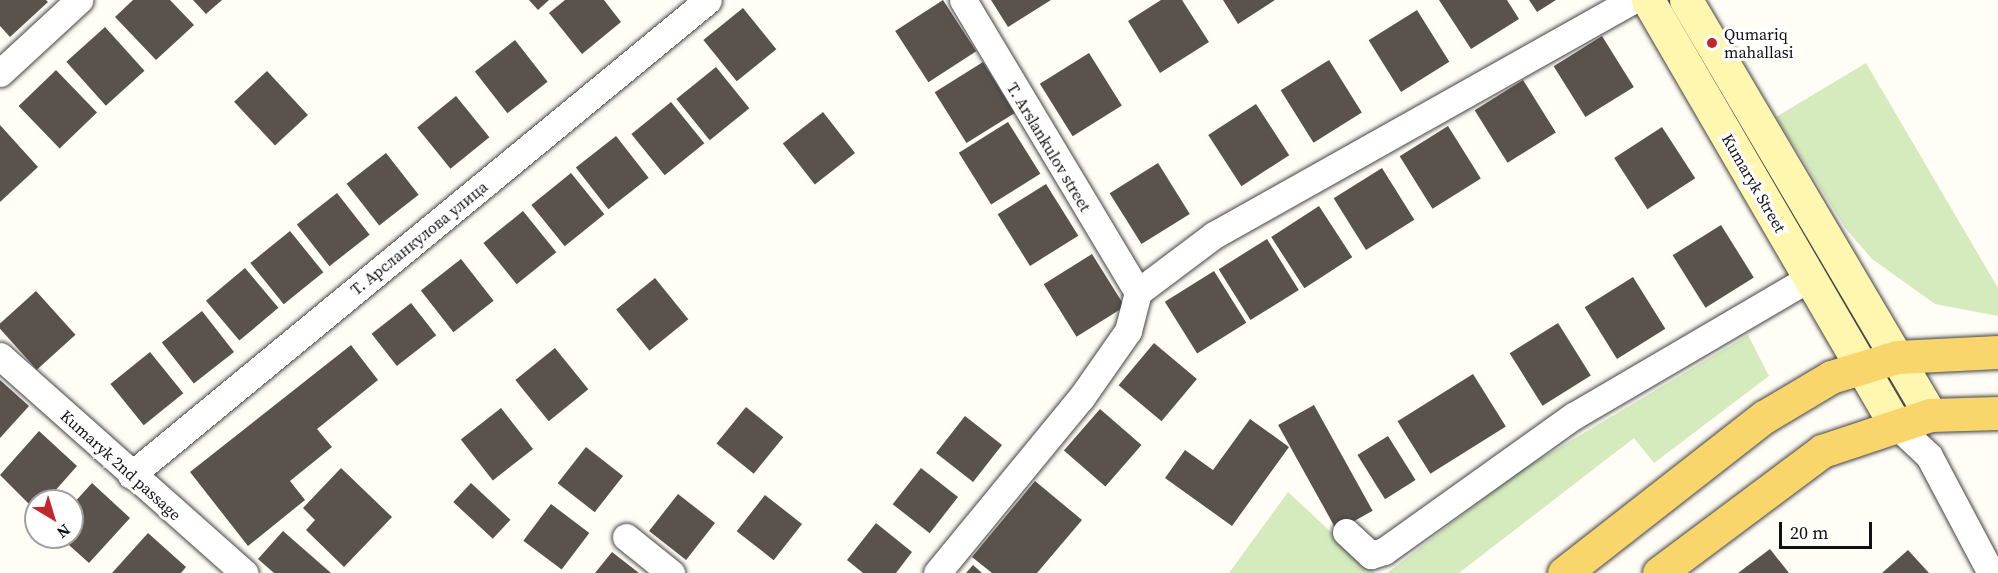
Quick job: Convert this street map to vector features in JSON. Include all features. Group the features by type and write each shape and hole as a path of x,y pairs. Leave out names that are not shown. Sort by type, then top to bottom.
{"main road":[{"name":"Kumaryk Street","path":"1648,0 1894,423"},
{"name":"Kumaryk Street","path":"1686,0 1930,415"},
{"path":"1564,573 1764,417 1831,377 1860,366 1897,357 1998,352"},
{"path":"1659,573 1822,451 1894,423 1930,415 1998,413"}],"street":[{"path":"0,73 79,0"},
{"name":"Т. Арсланкулова улица","path":"131,475 708,0"},
{"name":"T. Arslankulov street","path":"963,0 1138,292"},
{"path":"937,573 1081,398 1128,331 1138,292 1214,235 1632,0"},
{"path":"1346,532 1371,555 1384,551 1575,414 1809,278"},
{"name":"Kumaryk 2nd passage","path":"0,356 131,475 244,573"},
{"path":"1929,456 1930,415"},
{"path":"1894,423 1929,456 1991,573"},
{"path":"626,537 671,573"}],"green space":[{"path":"1866,63 1998,288 1998,316 1935,304 1872,259 1846,229 1776,117"},
{"path":"1748,335 1769,376 1654,463 1634,438 1459,573 1387,573 1517,473"},
{"path":"1288,492 1375,573 1229,573"}],"building":[{"path":"0,0 46,0 48,2 10,37 0,26"},
{"path":"133,0 170,0 194,25 156,60 115,17"},
{"path":"193,0 222,0 206,14"},
{"path":"529,0 549,0 538,10"},
{"path":"565,0 604,0 621,22 582,54 549,13"},
{"path":"943,0 976,51 928,82 895,31"},
{"path":"991,0 1051,0 1008,27"},
{"path":"1161,0 1182,0 1209,42 1160,73 1128,21"},
{"path":"1223,0 1275,0 1238,24"},
{"path":"1439,0 1507,0 1519,19 1471,49"},
{"path":"1529,0 1556,0 1537,12"},
{"path":"743,8 776,49 737,81 703,40"},
{"path":"1417,10 1449,62 1401,92 1369,40"},
{"path":"105,27 144,71 106,106 66,62"},
{"path":"1602,36 1634,87 1585,117 1554,66"},
{"path":"515,40 548,82 507,113 475,71"},
{"path":"1089,53 1122,106 1073,136 1040,84"},
{"path":"1329,60 1362,113 1314,143 1281,90"},
{"path":"983,62 1015,113 966,143 935,92"},
{"path":"716,67 749,108 710,140 676,99"},
{"path":"56,70 97,112 60,149 19,106"},
{"path":"267,71 308,115 275,146 234,102"},
{"path":"1523,80 1556,133 1508,163 1475,110"},
{"path":"456,96 489,137 450,169 417,127"},
{"path":"671,102 704,143 665,175 631,134"},
{"path":"1256,104 1289,155 1241,186 1208,135"},
{"path":"823,112 855,153 815,184 783,143"},
{"path":"1008,122 1040,174 991,204 959,153"},
{"path":"0,125 38,167 0,202"},
{"path":"1448,126 1481,179 1433,209 1400,156"},
{"path":"1662,127 1695,178 1647,209 1614,158"},
{"path":"616,136 649,178 608,209 576,167"},
{"path":"386,153 419,195 379,226 347,184"},
{"path":"1158,163 1190,214 1141,244 1110,193"},
{"path":"1382,168 1414,220 1366,250 1334,198"},
{"path":"571,173 604,214 565,246 531,205"},
{"path":"1046,184 1078,236 1030,266 998,214"},
{"path":"337,193 370,235 329,266 297,224"},
{"path":"1319,206 1352,257 1304,288 1271,237"},
{"path":"523,211 556,252 517,284 483,243"},
{"path":"1721,225 1754,278 1706,308 1673,255"},
{"path":"290,231 323,272 284,304 250,263"},
{"path":"1267,239 1299,290 1250,320 1219,269"},
{"path":"1092,254 1125,307 1077,337 1044,284"},
{"path":"461,259 494,301 453,332 421,290"},
{"path":"245,268 278,308 239,341 206,301"},
{"path":"1214,271 1246,323 1197,353 1165,302"},
{"path":"1633,277 1665,329 1617,359 1585,307"},
{"path":"655,278 688,319 649,351 616,309"},
{"path":"36,291 75,335 37,370 0,329 0,323"},
{"path":"411,303 436,335 397,366 372,334"},
{"path":"202,311 234,352 194,383 162,342"},
{"path":"1558,323 1591,376 1543,406 1510,353"},
{"path":"1154,343 1197,379 1162,421 1119,385"},
{"path":"351,345 378,380 317,429 332,447 290,481 305,500 248,546 190,472"},
{"path":"555,348 588,389 549,421 515,380"},
{"path":"150,352 183,393 144,425 110,384"},
{"path":"1473,374 1506,427 1430,474 1398,421"},
{"path":"0,380 29,406 0,438"},
{"path":"1314,405 1373,511 1337,531 1278,425"},
{"path":"746,407 783,437 754,474 716,444"},
{"path":"501,408 533,449 493,480 461,439"},
{"path":"1100,409 1142,445 1105,487 1064,451"},
{"path":"965,416 1002,445 973,482 936,453"},
{"path":"1250,419 1289,447 1232,526 1165,478 1185,450 1213,470"},
{"path":"39,431 77,466 57,489 24,489 24,499 0,475"},
{"path":"1388,436 1416,480 1385,499 1357,455"},
{"path":"586,447 623,476 595,512 558,483"},
{"path":"341,468 392,517 344,567 306,530 315,520 303,508"},
{"path":"921,468 958,497 930,533 893,504"},
{"path":"1035,481 1082,520 1037,573 992,573 972,557"},
{"path":"92,483 130,518 89,563 73,549 84,549 84,492"},
{"path":"471,483 510,520 493,539 453,502"},
{"path":"678,494 715,523 686,560 649,531"},
{"path":"765,495 802,524 774,560 737,531"},
{"path":"551,504 589,533 562,570 523,541"},
{"path":"876,523 912,552 896,573 863,573 847,560"},
{"path":"283,531 331,573 274,573 258,559"},
{"path":"148,533 186,567 181,573 112,573"},
{"path":"1770,549 1789,573 1738,573"},
{"path":"1908,550 1929,573 1882,573"},
{"path":"612,552 639,573 595,573"},
{"path":"973,565 982,573 966,573"}],"place":[{"name":"Qumariq mahallasi","path":"1712,43"}]}
